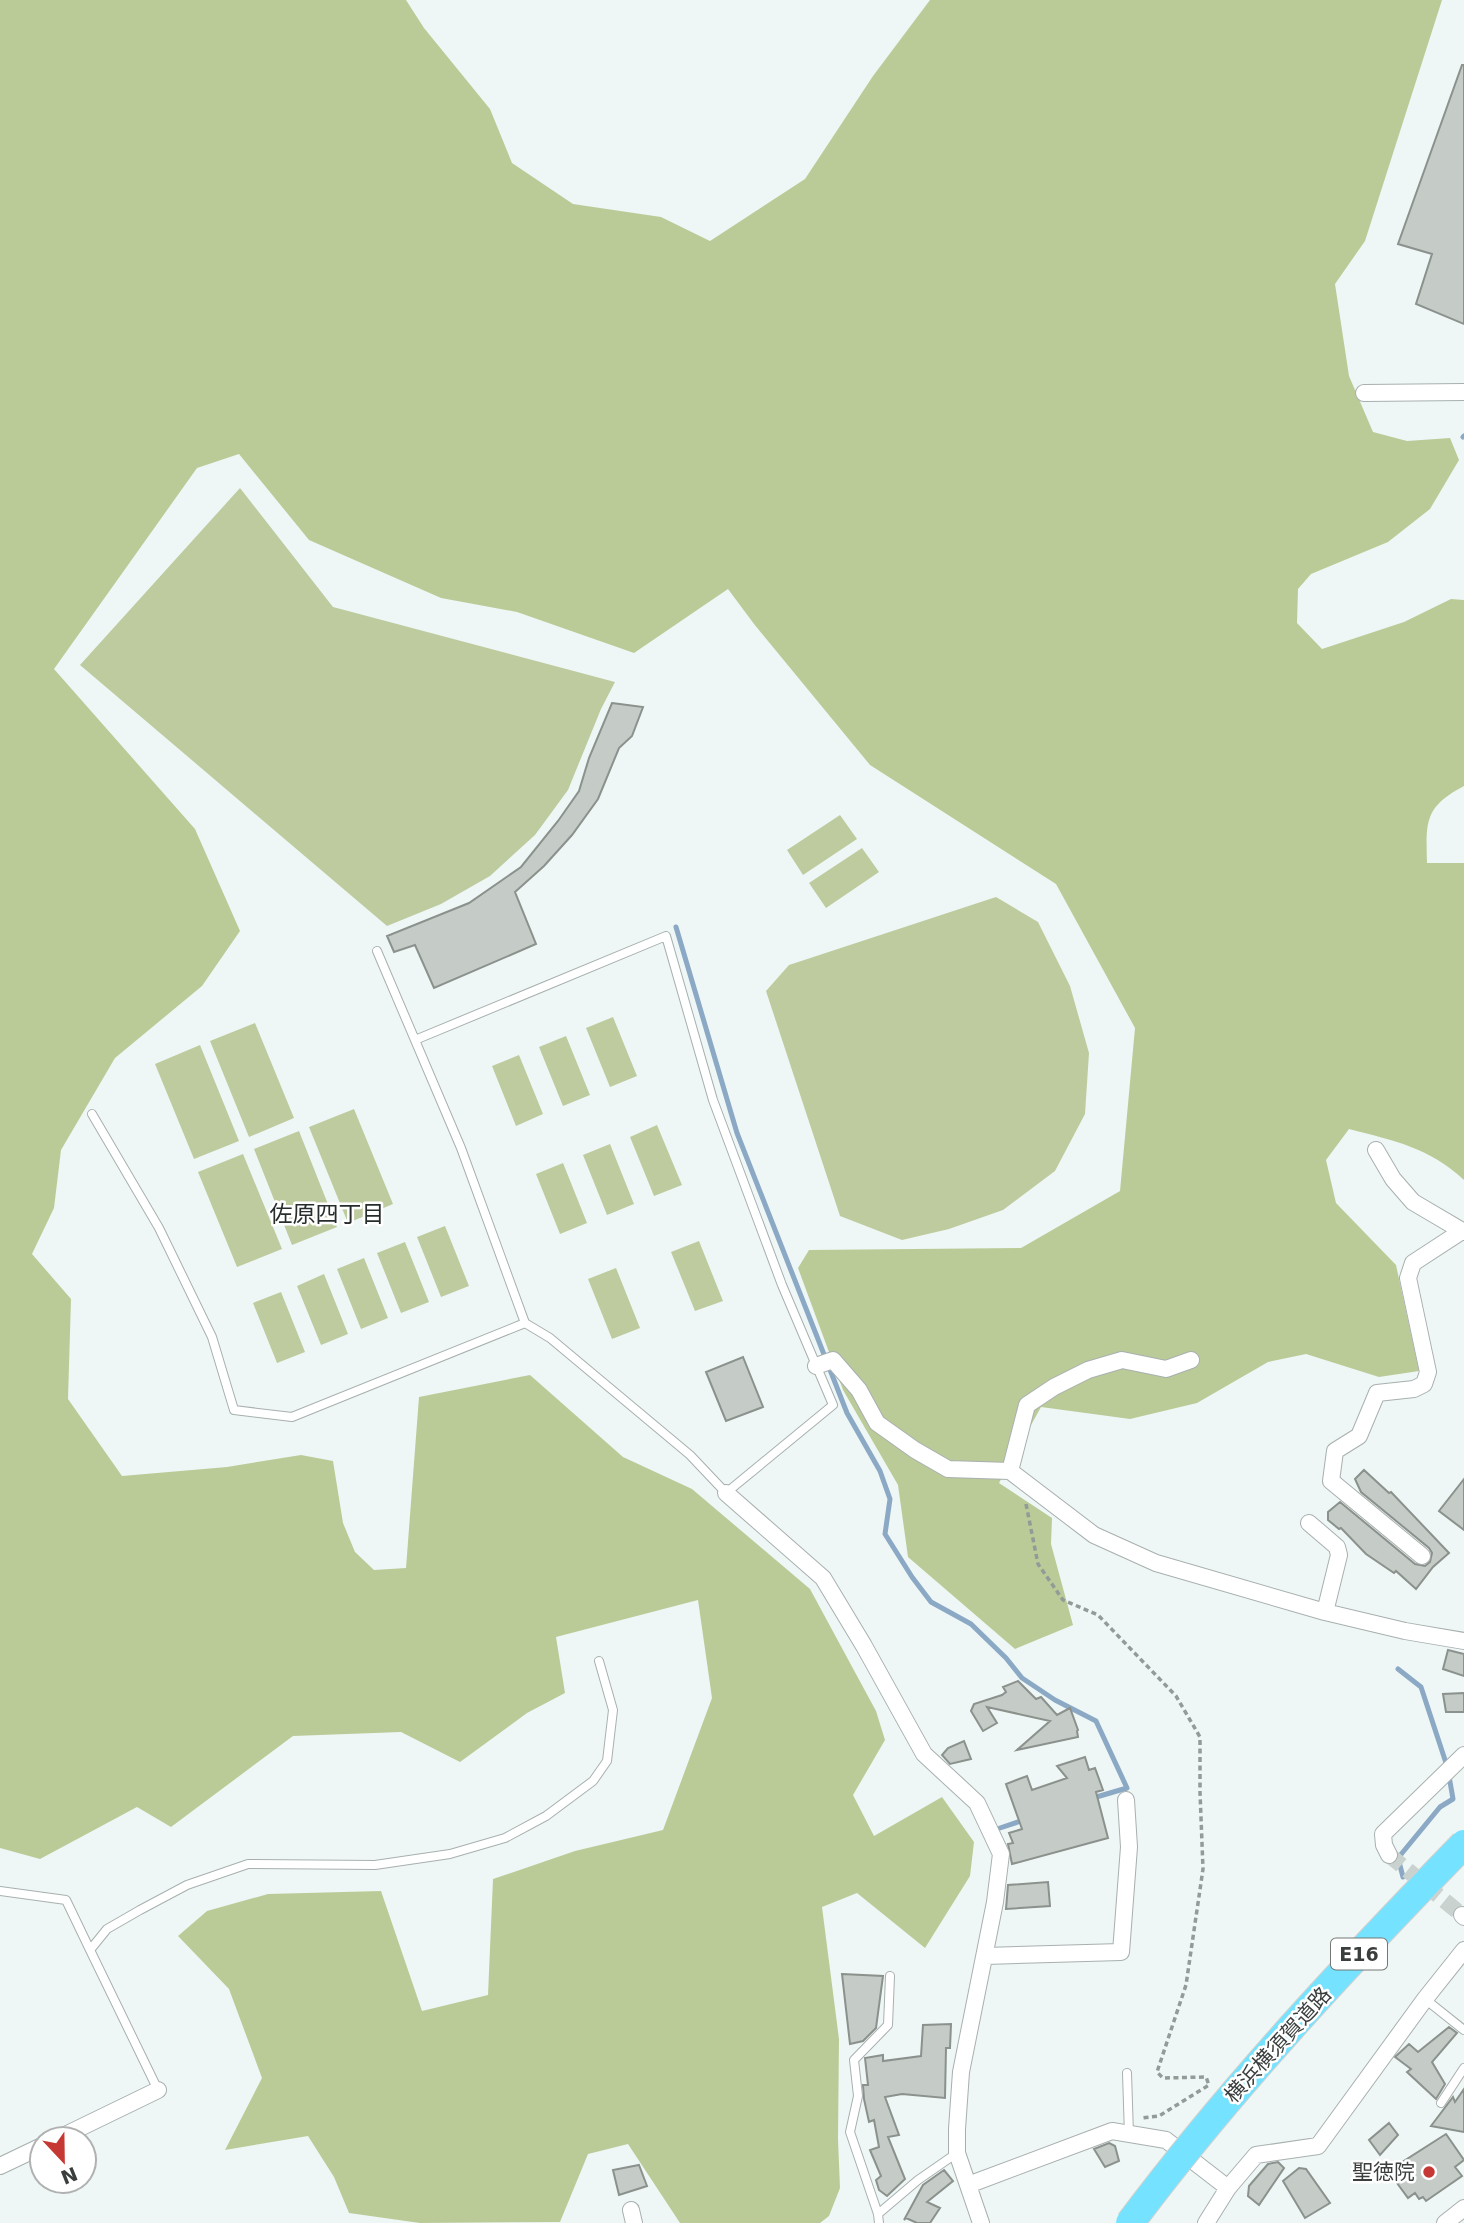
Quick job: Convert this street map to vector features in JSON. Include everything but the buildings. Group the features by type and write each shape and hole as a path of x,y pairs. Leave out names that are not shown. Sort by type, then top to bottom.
{"highway":[{"name":"横浜横須賀道路","path":"1130,2223 1248,2077 1396,1913 1464,1844"},
{"name":"横浜横須賀道路","path":"1144,2223 1210,2140 1342,1987 1464,1859"}],"street":[{"path":"1364,393 1464,392"},
{"path":"1376,1150 1393,1179 1413,1202 1463,1231 1413,1263 1408,1278 1428,1372 1424,1384 1414,1390 1377,1393 1359,1436 1335,1451 1331,1481 1422,1556"},
{"path":"816,1366 833,1360 859,1390 877,1423 915,1450 948,1469 1010,1471 1094,1535 1156,1563 1325,1612 1405,1631 1464,1641"},
{"path":"1010,1471 1027,1405 1054,1387 1088,1370 1122,1360 1166,1369 1191,1360"},
{"path":"726,1493 823,1578 924,1754 977,1803 1001,1854 995,1902 961,2072 957,2153 981,2223"},
{"path":"1309,1523 1337,1546 1339,1555 1325,1612"},
{"path":"1389,1855 1383,1834 1464,1755"},
{"path":"985,1956 1121,1952 1129,1847 1126,1800"},
{"path":"1206,2223 1228,2188 1256,2155 1318,2146 1464,1950"},
{"path":"86,2125 158,2090"},
{"path":"968,2185 1129,2127 1166,2140 1228,2188"},
{"path":"0,2166 28,2153"},
{"path":"1445,2223 1464,2208"}],"lane":[{"path":"377,951 461,1148 525,1323 550,1338 690,1455 726,1493 833,1405 782,1285 713,1100 666,936 415,1040"},
{"path":"92,1114 159,1228 212,1337 234,1410 292,1417 525,1323"},
{"path":"90,1950 107,1930 140,1910 187,1885 248,1864 375,1865 450,1854 505,1838 546,1816 593,1782 607,1760 613,1710 598,1661"},
{"path":"0,1891 66,1900 158,2090"},
{"path":"890,1976 888,2025 854,2060 858,2096 850,2132 878,2219 918,2179 957,2153"},
{"path":"1425,1999 1464,2030"},
{"path":"1441,2103 1464,2068"},
{"path":"1127,2073 1129,2127"}],"path":[{"path":"1023,1481 1028,1524 1038,1564 1063,1600 1098,1615 1176,1696 1200,1737 1203,1869 1186,1985 1157,2072 1163,2078 1206,2077 1209,2085 1159,2116 1129,2127"}],"green space":[{"path":"0,0 406,0 424,28 490,109 512,163 573,204 661,217 710,241 805,179 873,76 930,0 1442,0 1365,241 1335,284 1349,376 1373,432 1407,441 1450,438 1459,460 1430,509 1388,542 1311,574 1298,589 1297,623 1322,649 1404,622 1451,599 1464,600 1464,786 1441,801 1430,817 1427,863 1464,863 1464,1180 1424,1153 1349,1129 1326,1160 1336,1203 1396,1265 1419,1371 1379,1377 1306,1354 1268,1362 1197,1403 1130,1419 1041,1407 999,1483 1052,1518 1051,1544 1073,1625 1015,1649 908,1557 898,1485 843,1390 798,1268 809,1250 1021,1248 1120,1191 1135,1028 1056,884 870,765 728,589 634,653 517,612 441,598 309,540 239,454 197,468 54,669 195,829 240,931 202,986 115,1058 61,1150 54,1208 32,1254 71,1299 68,1399 122,1476 227,1467 301,1455 333,1461 343,1523 355,1552 374,1570 406,1568 419,1397 530,1375 623,1457 692,1489 810,1589 876,1711 885,1740 853,1795 874,1836 942,1797 974,1842 970,1876 925,1948 857,1893 822,1907 839,2039 840,2188 829,2216 820,2223 680,2223 628,2144 588,2154 560,2222 420,2223 349,2213 334,2177 308,2136 225,2150 262,2078 229,1989 178,1936 207,1911 268,1894 381,1891 422,2011 488,1995 493,1879 575,1851 663,1830 712,1698 698,1600 556,1637 565,1693 527,1713 460,1762 401,1732 293,1736 171,1827 137,1807 40,1859 0,1848"},
{"path":"240,488 333,607 615,682 568,790 535,835 490,876 441,904 387,926 80,665"},
{"path":"840,815 857,839 803,875 787,850"},
{"path":"862,848 879,872 826,908 809,883"},
{"path":"996,897 1038,922 1070,986 1089,1053 1085,1114 1055,1171 1003,1210 949,1229 902,1240 840,1216 766,991 789,965"},
{"path":"613,1017 637,1076 610,1087 586,1028"},
{"path":"255,1023 294,1118 249,1137 210,1041"},
{"path":"566,1036 590,1095 563,1106 539,1047"},
{"path":"200,1045 239,1141 194,1159 155,1064"},
{"path":"519,1055 543,1114 516,1126 492,1066"},
{"path":"354,1109 393,1204 348,1223 309,1127"},
{"path":"657,1125 682,1185 654,1196 630,1137"},
{"path":"299,1131 337,1227 292,1245 254,1149"},
{"path":"610,1144 634,1204 607,1215 583,1155"},
{"path":"243,1154 282,1249 237,1267 198,1172"},
{"path":"563,1163 587,1223 560,1234 536,1174"},
{"path":"445,1226 469,1286 441,1297 417,1237"},
{"path":"699,1241 723,1301 695,1311 671,1252"},
{"path":"405,1242 429,1302 401,1313 377,1253"},
{"path":"364,1258 388,1318 361,1329 337,1269"},
{"path":"616,1268 640,1328 612,1339 588,1279"},
{"path":"324,1274 348,1334 321,1345 297,1286"},
{"path":"281,1292 305,1352 277,1363 253,1303"}],"waterway":[{"path":"676,927 737,1133 847,1413 880,1471 890,1499 885,1534 931,1602 971,1624 1006,1658 1022,1678 1055,1700 1096,1721 1127,1788 1093,1798"},
{"path":"1398,1669 1421,1687 1447,1766"},
{"path":"1403,1877 1398,1858 1440,1807 1453,1799 1449,1776"},
{"path":"1000,1828 1024,1820"}],"tunnel":[{"path":"1389,1855 1462,1915"}],"place":[{"name":"聖徳院","path":"1429,2172"}],"district":[{"name":"佐原四丁目","path":"327,1214"}]}
